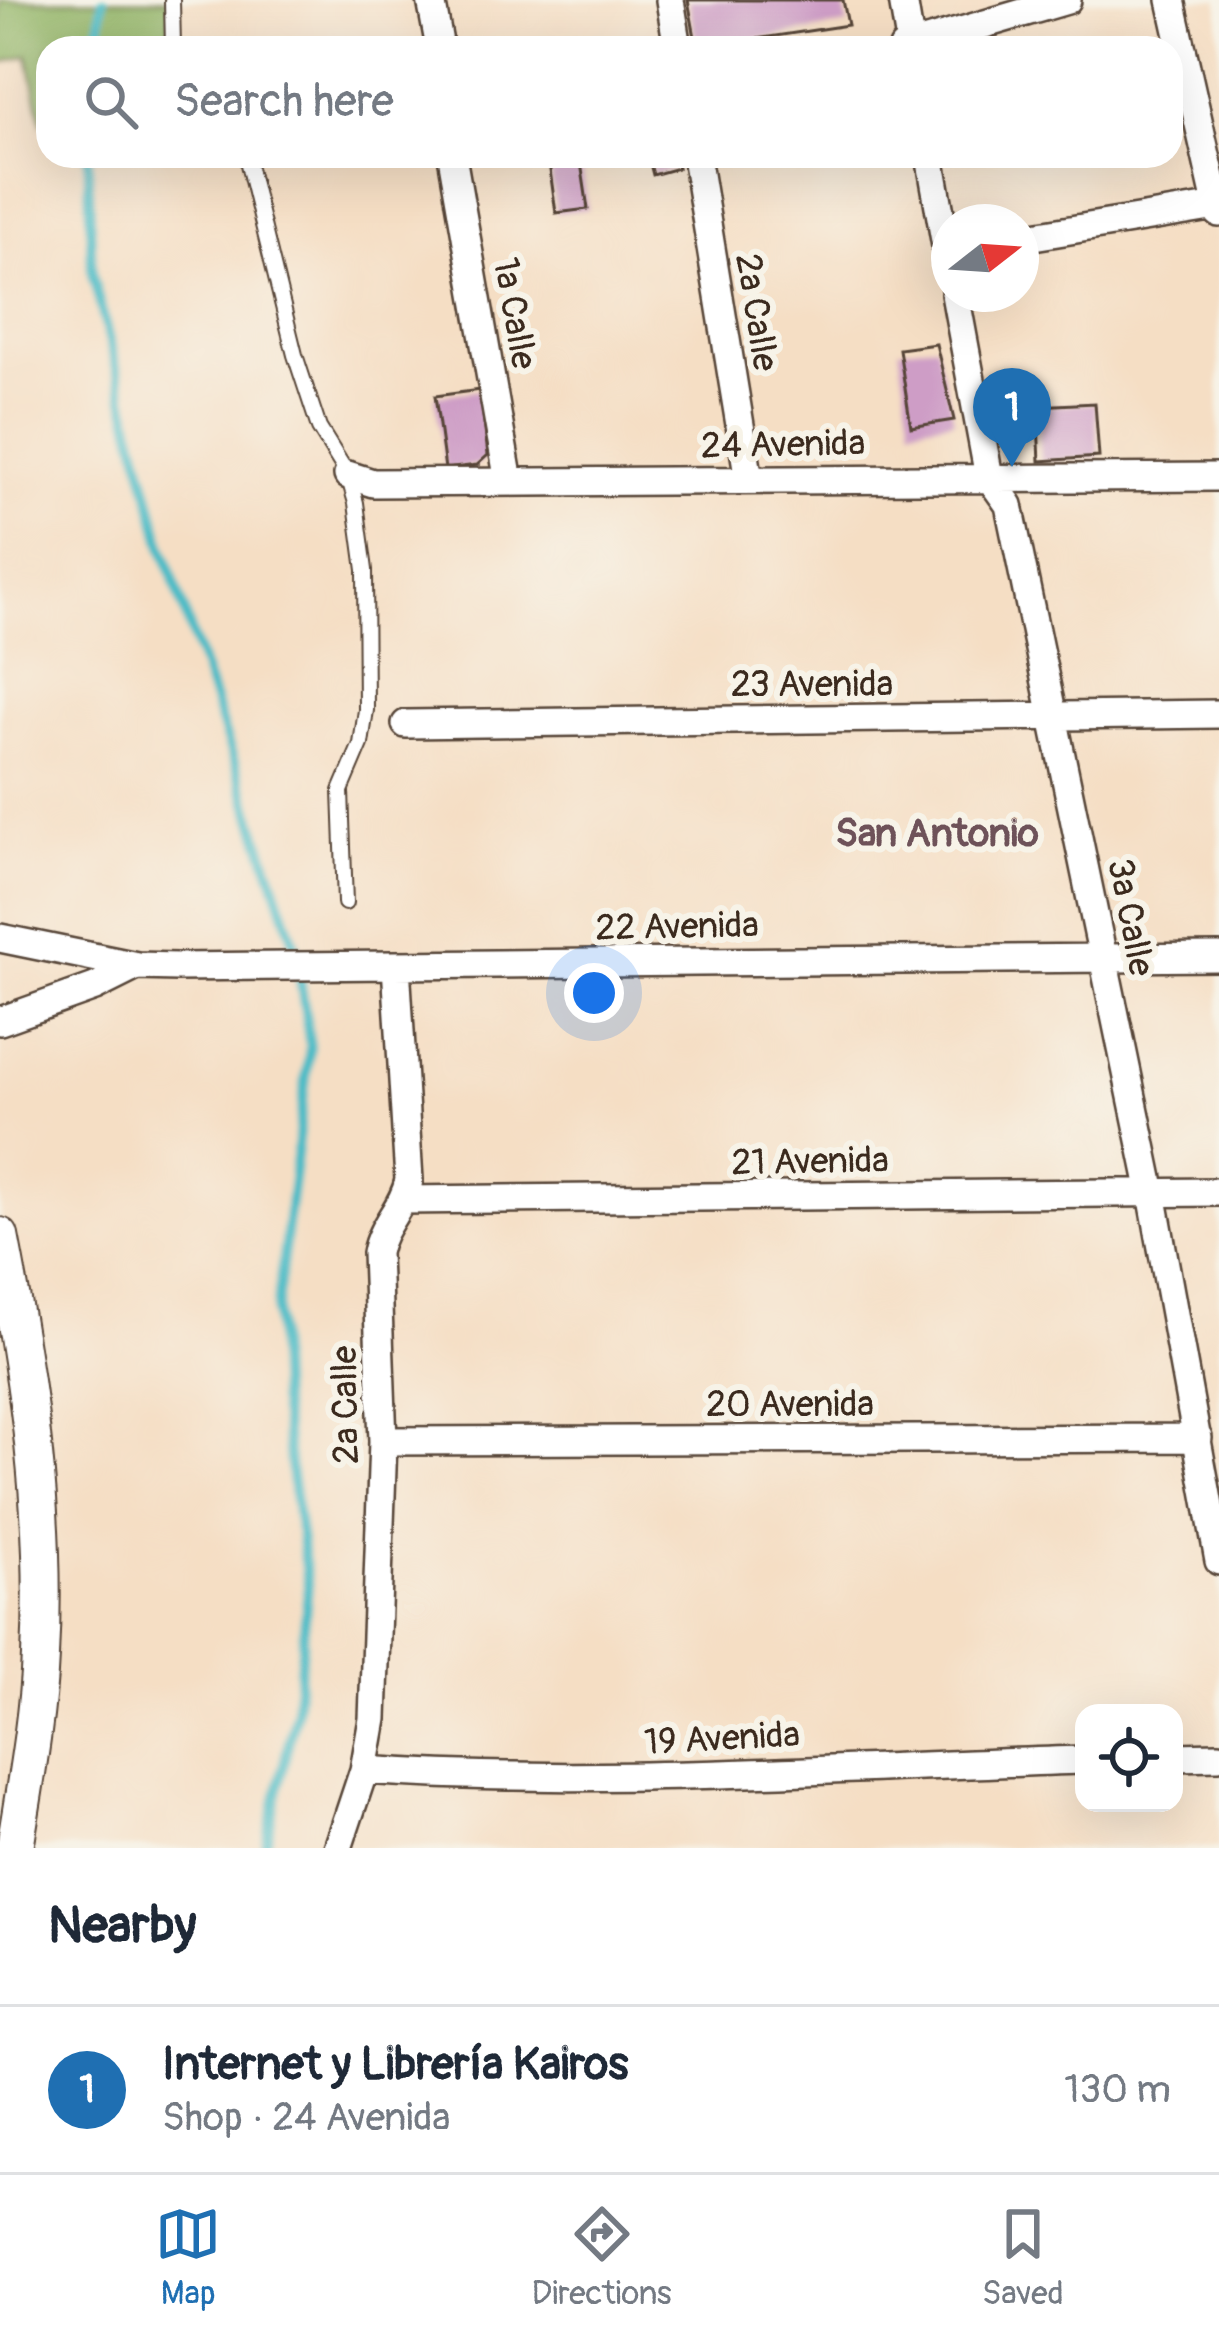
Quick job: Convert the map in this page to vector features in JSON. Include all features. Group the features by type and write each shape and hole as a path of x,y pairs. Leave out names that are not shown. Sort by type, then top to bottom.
{"street":[{"path":"431,0 438,36"},
{"path":"670,0 676,36"},
{"path":"903,0 907,36"},
{"path":"948,36 1067,0"},
{"path":"1172,0 1181,36"},
{"path":"1039,235 1218,210 1212,161 1183,44"},
{"name":"1a Calle","path":"454,168 509,482"},
{"name":"2a Calle","path":"698,168 749,480"},
{"path":"932,168 939,204"},
{"name":"3a Calle","path":"958,312 989,477 1009,505 1056,718 1207,1453 1219,1561"},
{"name":"24 Avenida","path":"348,476 373,483 1219,477"},
{"name":"23 Avenida","path":"406,724 1219,714"},
{"name":"22 Avenida","path":"0,938 137,966 225,968 878,957 1219,957"},
{"name":"2a Calle","path":"338,1848 364,1770 373,1719 382,1441 376,1253 380,1234 409,1180 396,965"},
{"name":"22 Avenida","path":"0,1021 137,966"},
{"name":"21 Avenida","path":"402,1200 1219,1192"},
{"path":"0,1235 28,1394 40,1520 40,1659 15,1848"},
{"name":"20 Avenida","path":"382,1441 1207,1453"},
{"path":"1183,1757 1219,1756"},
{"name":"19 Avenida","path":"364,1770 487,1779 621,1778 1075,1760"}],"lane":[{"path":"172,0 173,36"},
{"path":"248,168 295,355 319,428 348,476 365,570 365,730 341,791 345,903"}],"green space":[{"path":"0,0 170,0 169,36 36,36 36,94 28,55 0,63"}],"building":[{"path":"688,0 843,0 848,25 776,36 695,36"},
{"path":"550,168 582,168 588,209 556,213"},
{"path":"651,168 678,168 653,175"},
{"path":"936,344 954,420 911,427 899,349"},
{"path":"480,390 488,455 477,465 445,469 435,396"},
{"path":"1095,403 1099,457 1040,461 1037,406"}],"waterway":[{"path":"98,36 103,0"},
{"path":"88,168 92,274 163,547 295,945 310,1046 276,1313 280,1399 308,1587 296,1709 265,1848"}],"place":[{"name":"Internet y Librería Kairos","path":"1012,467"}],"district":[{"name":"San Antonio","path":"937,832"}]}
